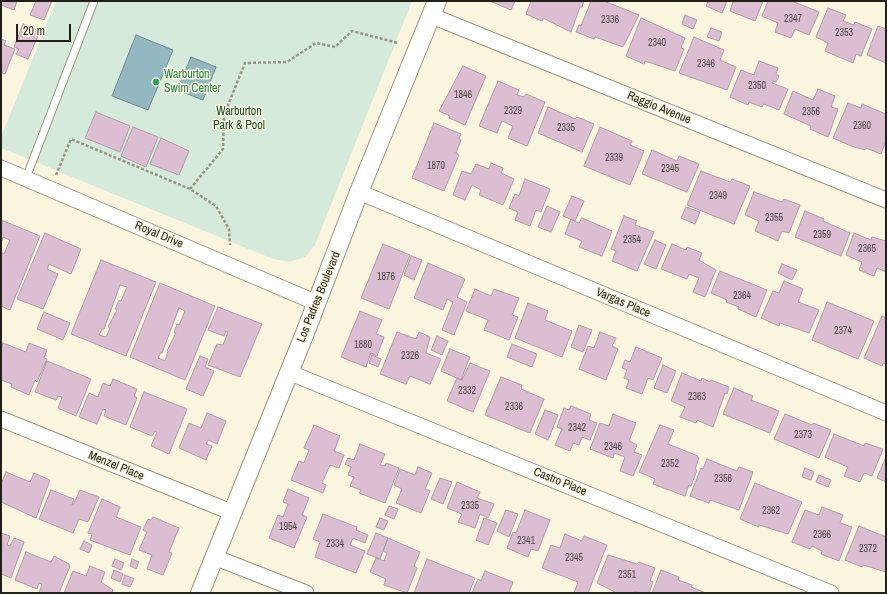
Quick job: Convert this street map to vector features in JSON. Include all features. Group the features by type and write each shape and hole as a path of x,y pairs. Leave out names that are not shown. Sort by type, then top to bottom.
{"street":[{"name":"Los Padres Boulevard","path":"200,593 231,512 317,304 359,192 434,8"},
{"name":"Raggio Avenue","path":"434,8 886,200"},
{"name":"Royal Drive","path":"1,168 317,304"},
{"name":"Vargas Place","path":"359,192 886,413"},
{"name":"Castro Place","path":"288,372 832,593"},
{"name":"Menzel Place","path":"1,419 231,512"},
{"path":"214,557 306,593"}],"lane":[{"path":"26,178 94,1"}],"path":[{"path":"190,189 223,149 224,115 245,63 287,62 316,43 336,46 352,31 398,43"},
{"path":"56,175 71,139 190,189 216,206 229,229 230,245"}],"green space":[{"name":"Warburton Park & Pool","path":"56,1 412,1 315,245 305,257 289,262 273,259 1,148 1,137"}],"water":[{"path":"136,35 173,50 148,110 112,96"},
{"path":"191,57 216,67 203,100 177,90"}],"building":[{"path":"1,1 17,1 14,10 1,5"},
{"path":"36,1 52,1 44,20 30,15"},
{"path":"490,1 515,1 511,10"},
{"path":"531,1 584,1 582,7 580,7 571,32 543,18 542,21 526,14"},
{"path":"591,1 604,1 639,15 623,47 576,32 579,25 581,26"},
{"path":"708,1 727,1 722,13 706,6"},
{"path":"731,1 763,1 755,21 730,11 733,2"},
{"path":"768,1 792,1 819,12 809,35 795,29 791,38 775,32 778,23 762,16"},
{"path":"828,8 846,15 843,21 854,25 855,22 872,29 861,56 856,54 853,63 825,51 828,43 816,37"},
{"path":"685,15 697,20 693,29 682,24"},
{"path":"641,18 685,38 681,48 684,49 675,71 645,61 644,64 626,56"},
{"path":"23,24 40,31 28,59 16,54 19,49 14,47"},
{"path":"878,26 886,29 886,63 867,55"},
{"path":"711,28 722,32 719,41 707,37"},
{"path":"694,37 724,50 720,60 736,67 727,90 679,73"},
{"path":"1,39 6,41 4,45 15,49 5,74 1,72"},
{"path":"759,61 778,68 776,74 779,76 776,82 773,81 772,83 788,89 779,110 764,104 762,107 749,102 748,105 730,97 741,70 754,75"},
{"path":"463,66 486,76 465,125 449,118 450,116 439,111"},
{"path":"498,81 519,90 517,95 524,97 526,94 545,102 527,146 508,138 513,126 502,121 497,133 479,126"},
{"path":"818,89 835,96 831,107 838,109 828,137 810,129 811,126 784,114 793,91 813,100"},
{"path":"848,103 861,108 862,104 886,114 886,141 881,154 866,148 865,150 851,146 833,138"},
{"path":"548,107 575,119 577,117 594,124 582,152 538,133"},
{"path":"96,112 130,126 120,152 85,138"},
{"path":"434,123 461,134 459,139 461,140 456,153 459,155 444,191 412,178"},
{"path":"133,127 158,137 146,167 121,156"},
{"path":"600,127 632,141 630,145 644,151 630,185 584,166"},
{"path":"161,138 189,151 179,175 150,164"},
{"path":"652,150 677,161 679,156 699,164 687,192 642,174"},
{"path":"491,163 503,168 501,173 514,179 503,205 479,195 481,190 472,185 465,200 453,195 462,171 471,174 476,164 489,169"},
{"path":"701,171 730,182 732,179 750,186 734,224 687,205"},
{"path":"525,179 550,189 541,212 536,210 530,226 515,220 518,212 509,208 515,194 519,196"},
{"path":"754,192 782,202 784,199 800,205 789,233 782,231 778,241 755,231 759,221 745,215"},
{"path":"572,196 584,201 575,221 563,216"},
{"path":"547,206 560,212 551,232 538,227"},
{"path":"686,207 700,212 695,224 681,218"},
{"path":"805,211 850,233 841,256 795,237"},
{"path":"624,216 637,221 635,225 654,232 637,271 612,261 616,251 611,249"},
{"path":"582,218 612,231 602,256 579,247 582,241 565,234 571,219 579,223"},
{"path":"1,220 40,236 10,310 1,306 1,256 2,253 4,254 10,240 3,237 1,243"},
{"path":"45,233 81,249 71,274 49,264 47,269 58,274 43,309 17,299"},
{"path":"854,233 871,240 872,237 886,241 886,272 877,268 874,276 859,270 862,262 846,255"},
{"path":"655,240 666,245 656,269 644,264"},
{"path":"383,244 410,255 389,309 361,298"},
{"path":"672,244 686,250 687,247 702,253 699,260 716,270 705,297 693,292 699,278 689,274 687,279 661,269"},
{"path":"411,256 422,260 414,280 404,275"},
{"path":"101,260 156,282 126,356 71,334","holes":["120,285 127,287 121,301 119,300 115,309 117,310 108,327 110,328 106,337 99,335 102,329 104,329"]},
{"path":"428,263 465,279 457,297 467,302 454,335 442,330 453,302 447,299 443,310 414,298"},
{"path":"782,264 797,270 792,280 778,273"},
{"path":"720,271 767,290 756,317 738,309 739,307 726,302 727,300 711,293"},
{"path":"784,281 803,289 798,302 819,310 809,333 780,323 779,326 761,318 773,291 779,293"},
{"path":"160,283 215,306 185,380 130,357","holes":["179,308 185,311 179,325 177,324 174,333 176,333 167,351 165,361 158,358 161,352 162,353"]},
{"path":"475,289 491,296 494,289 519,298 512,315 518,317 509,340 484,330 488,320 466,311"},
{"path":"827,302 874,321 858,359 812,340"},
{"path":"528,303 548,311 545,320 572,331 562,357 515,338"},
{"path":"218,307 262,324 240,377 208,365 217,344 223,345 228,332 226,331 224,336 208,330"},
{"path":"360,311 382,320 376,334 384,337 377,356 371,353 366,367 341,357"},
{"path":"44,312 70,323 63,340 37,329"},
{"path":"882,316 886,318 886,364 883,363 882,366 864,358"},
{"path":"579,325 592,330 583,352 571,347"},
{"path":"397,332 416,339 419,332 430,337 426,353 441,359 430,384 410,376 406,384 380,374"},
{"path":"600,332 616,338 612,346 618,349 606,380 579,369 588,346 594,348"},
{"path":"437,336 448,341 442,355 431,350"},
{"path":"3,343 26,352 29,343 47,350 44,358 47,359 37,382 35,380 29,395 11,387 12,384 1,380 1,348"},
{"path":"512,344 537,354 532,367 507,357"},
{"path":"636,347 662,358 653,380 648,378 642,394 626,388 629,380 624,378 627,370 622,368 625,360 630,362"},
{"path":"450,349 470,357 461,380 441,371"},
{"path":"372,355 381,359 378,367 369,363"},
{"path":"200,356 208,359 205,367 214,371 203,396 186,389"},
{"path":"47,361 91,379 76,416 58,408 62,397 58,396 56,400 35,392"},
{"path":"470,363 490,371 473,412 447,401 457,378 462,380"},
{"path":"663,365 676,371 667,393 654,388"},
{"path":"682,373 701,381 702,378 710,382 711,380 729,387 727,394 725,393 713,427 697,420 696,423 680,417 685,407 671,401"},
{"path":"501,377 522,385 521,389 544,399 530,433 485,415"},
{"path":"113,379 137,389 134,396 137,398 126,425 104,416 106,410 103,409 97,424 79,417 89,393 98,397 103,383 110,386"},
{"path":"734,388 753,396 751,400 779,411 770,433 723,414"},
{"path":"144,392 187,409 169,454 151,446 157,432 155,431 152,436 130,427"},
{"path":"571,406 591,414 589,420 597,423 590,440 582,437 579,445 573,443 570,451 555,445 562,429 557,427 564,408 569,410"},
{"path":"545,410 558,415 548,440 535,434"},
{"path":"207,413 226,421 217,444 208,440 206,444 212,446 206,460 179,448 189,423 201,428"},
{"path":"613,414 636,423 629,441 637,445 634,452 642,455 633,476 620,471 625,457 614,453 613,458 590,449 600,423 609,426"},
{"path":"785,414 812,425 813,423 831,430 819,458 774,439"},
{"path":"314,425 340,436 334,451 344,455 339,468 330,465 322,483 326,485 323,493 291,480 299,461 304,463 309,450 304,448"},
{"path":"660,425 674,430 668,444 698,456 697,457 699,458 695,469 697,470 691,486 689,485 685,496 653,484 655,479 639,472"},
{"path":"834,434 864,446 865,443 883,449 872,476 864,473 860,482 844,476 848,467 825,457"},
{"path":"360,444 385,454 380,465 385,466 386,463 399,468 385,503 359,493 361,490 350,486 354,477 348,475 351,467 345,464 348,458 354,460"},
{"path":"886,457 886,482 877,478"},
{"path":"707,459 737,471 739,467 753,472 739,510 710,500 709,503 690,496 701,468 703,469"},
{"path":"418,467 432,473 425,489 430,491 421,513 396,503 402,489 394,485 400,469 415,475"},
{"path":"805,468 814,472 811,480 802,477"},
{"path":"6,472 30,482 34,473 50,480 36,518 1,502 1,484"},
{"path":"819,475 831,480 828,487 816,482"},
{"path":"440,478 452,482 443,504 431,499"},
{"path":"457,482 480,492 477,498 494,504 488,518 480,514 475,528 458,522 462,514 447,508"},
{"path":"755,483 802,502 788,534 759,525 759,527 740,519"},
{"path":"288,489 309,498 302,515 307,517 294,548 269,538 278,515 283,517 288,504 283,502"},
{"path":"51,490 74,499 72,505 80,490 99,497 88,522 79,519 73,533 39,519"},
{"path":"102,499 120,507 116,517 141,527 130,555 90,540 92,534 88,533"},
{"path":"389,506 398,509 394,519 385,515"},
{"path":"822,507 843,515 840,523 852,527 839,561 821,554 822,551 812,546 810,549 792,542 805,510 819,515"},
{"path":"506,510 518,514 509,537 497,531"},
{"path":"525,510 550,520 538,551 531,549 528,557 507,548 513,532 516,533"},
{"path":"323,514 357,527 356,530 368,535 365,543 353,538 350,545 365,551 356,573 315,557 320,542 313,539"},
{"path":"153,517 179,528 169,552 172,553 163,575 147,569 152,555 139,550 147,532 143,530 148,519 151,520"},
{"path":"380,518 388,521 384,530 376,527"},
{"path":"484,518 497,523 488,545 476,540"},
{"path":"859,526 886,537 886,572 863,565 862,567 845,560"},
{"path":"1,533 10,536 7,545 10,546 14,538 24,542 11,578 1,574"},
{"path":"376,533 388,538 380,559 367,554"},
{"path":"565,534 582,541 584,536 607,545 588,593 574,593 578,582 542,568 551,545 560,548"},
{"path":"388,538 420,552 414,566 417,568 407,593 384,585 386,579 370,572 376,558 384,561 387,553 383,551"},
{"path":"84,541 92,545 89,553 80,549"},
{"path":"26,552 51,562 54,556 69,564 70,566 59,593 39,593 42,584 39,583 37,589 15,580"},
{"path":"608,555 637,564 639,562 655,568 650,581 653,582 649,593 617,593 597,583"},
{"path":"115,559 124,563 121,570 112,566"},
{"path":"132,559 139,562 136,569 130,566"},
{"path":"427,559 475,578 469,593 414,593"},
{"path":"90,566 105,572 101,582 113,590 112,593 64,593 73,571 86,576"},
{"path":"114,570 123,574 120,582 111,578"},
{"path":"661,570 679,577 678,580 692,585 691,587 706,593 652,593"},
{"path":"485,571 513,582 509,592 512,593 472,593 478,579 481,581"},
{"path":"125,575 134,579 130,587 122,584"}],"place":[{"name":"Warburton Swim Center","path":"156,82"}]}
